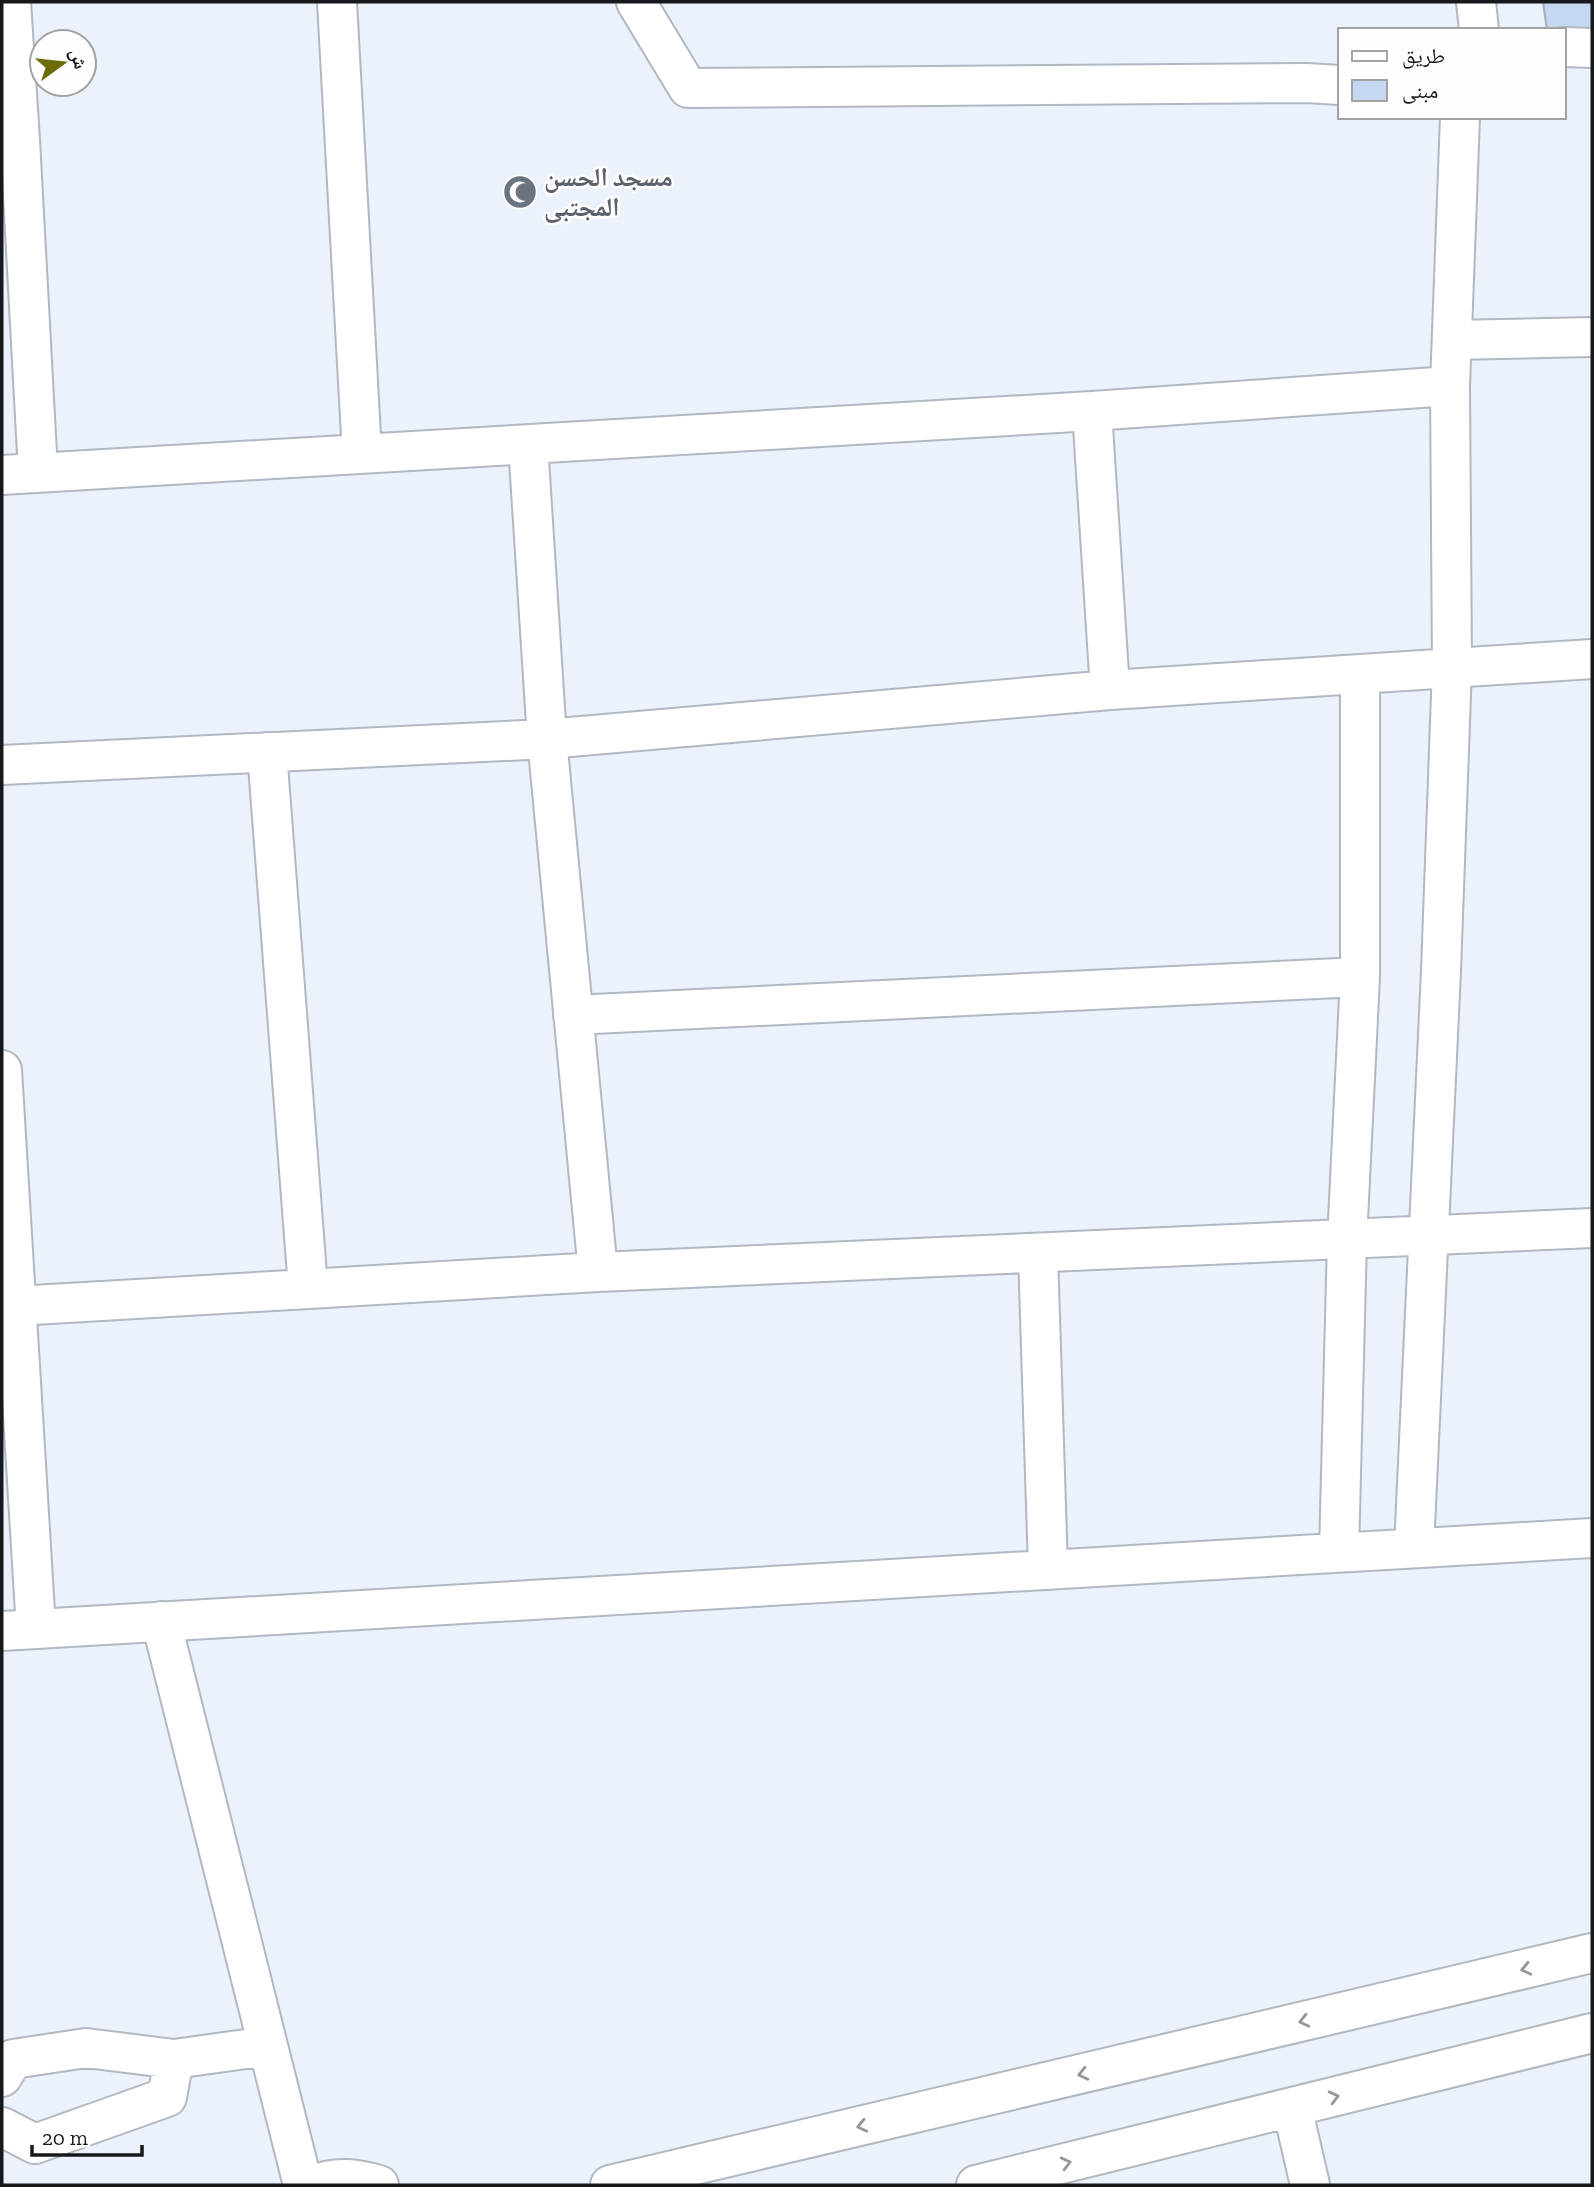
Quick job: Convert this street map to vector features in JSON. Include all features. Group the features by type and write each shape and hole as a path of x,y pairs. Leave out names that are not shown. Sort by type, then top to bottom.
{"street":[{"path":"11,2 11,141 20,473 1092,411 1450,386"},
{"path":"337,2 362,454"},
{"path":"636,2 688,88 1306,82 1338,85"},
{"path":"1476,2 1479,28"},
{"path":"1566,47 1592,47"},
{"path":"1414,1548 1452,667 1450,386 1460,119"},
{"path":"1452,340 1592,337"},
{"path":"1092,411 1110,690"},
{"path":"528,444 547,739 598,1272"},
{"path":"2,765 547,739 1110,690 1592,659"},
{"path":"1339,1552 1348,1240 1360,977 1360,674"},
{"path":"267,752 309,1288"},
{"path":"573,1015 1360,977"},
{"path":"2,1070 16,1306 19,1630 1592,1538"},
{"path":"16,1306 598,1272 1592,1228"},
{"path":"1038,1253 1048,1570"},
{"path":"161,1621 303,2185"},
{"path":"610,2185 1592,1954"},
{"path":"997,2183 1592,2033"},
{"path":"2,2077 13,2059 86,2048 174,2059 268,2046"},
{"path":"2,2127 34,2144 167,2097 174,2059"},
{"path":"1292,2107 1310,2185"},
{"path":"313,2185 343,2178 379,2185"}],"building":[{"path":"1543,2 1592,2 1592,37 1566,30 1566,28 1547,28"}],"place":[{"name":"مسجد الحسن المجتبى","path":"520,192"}]}
